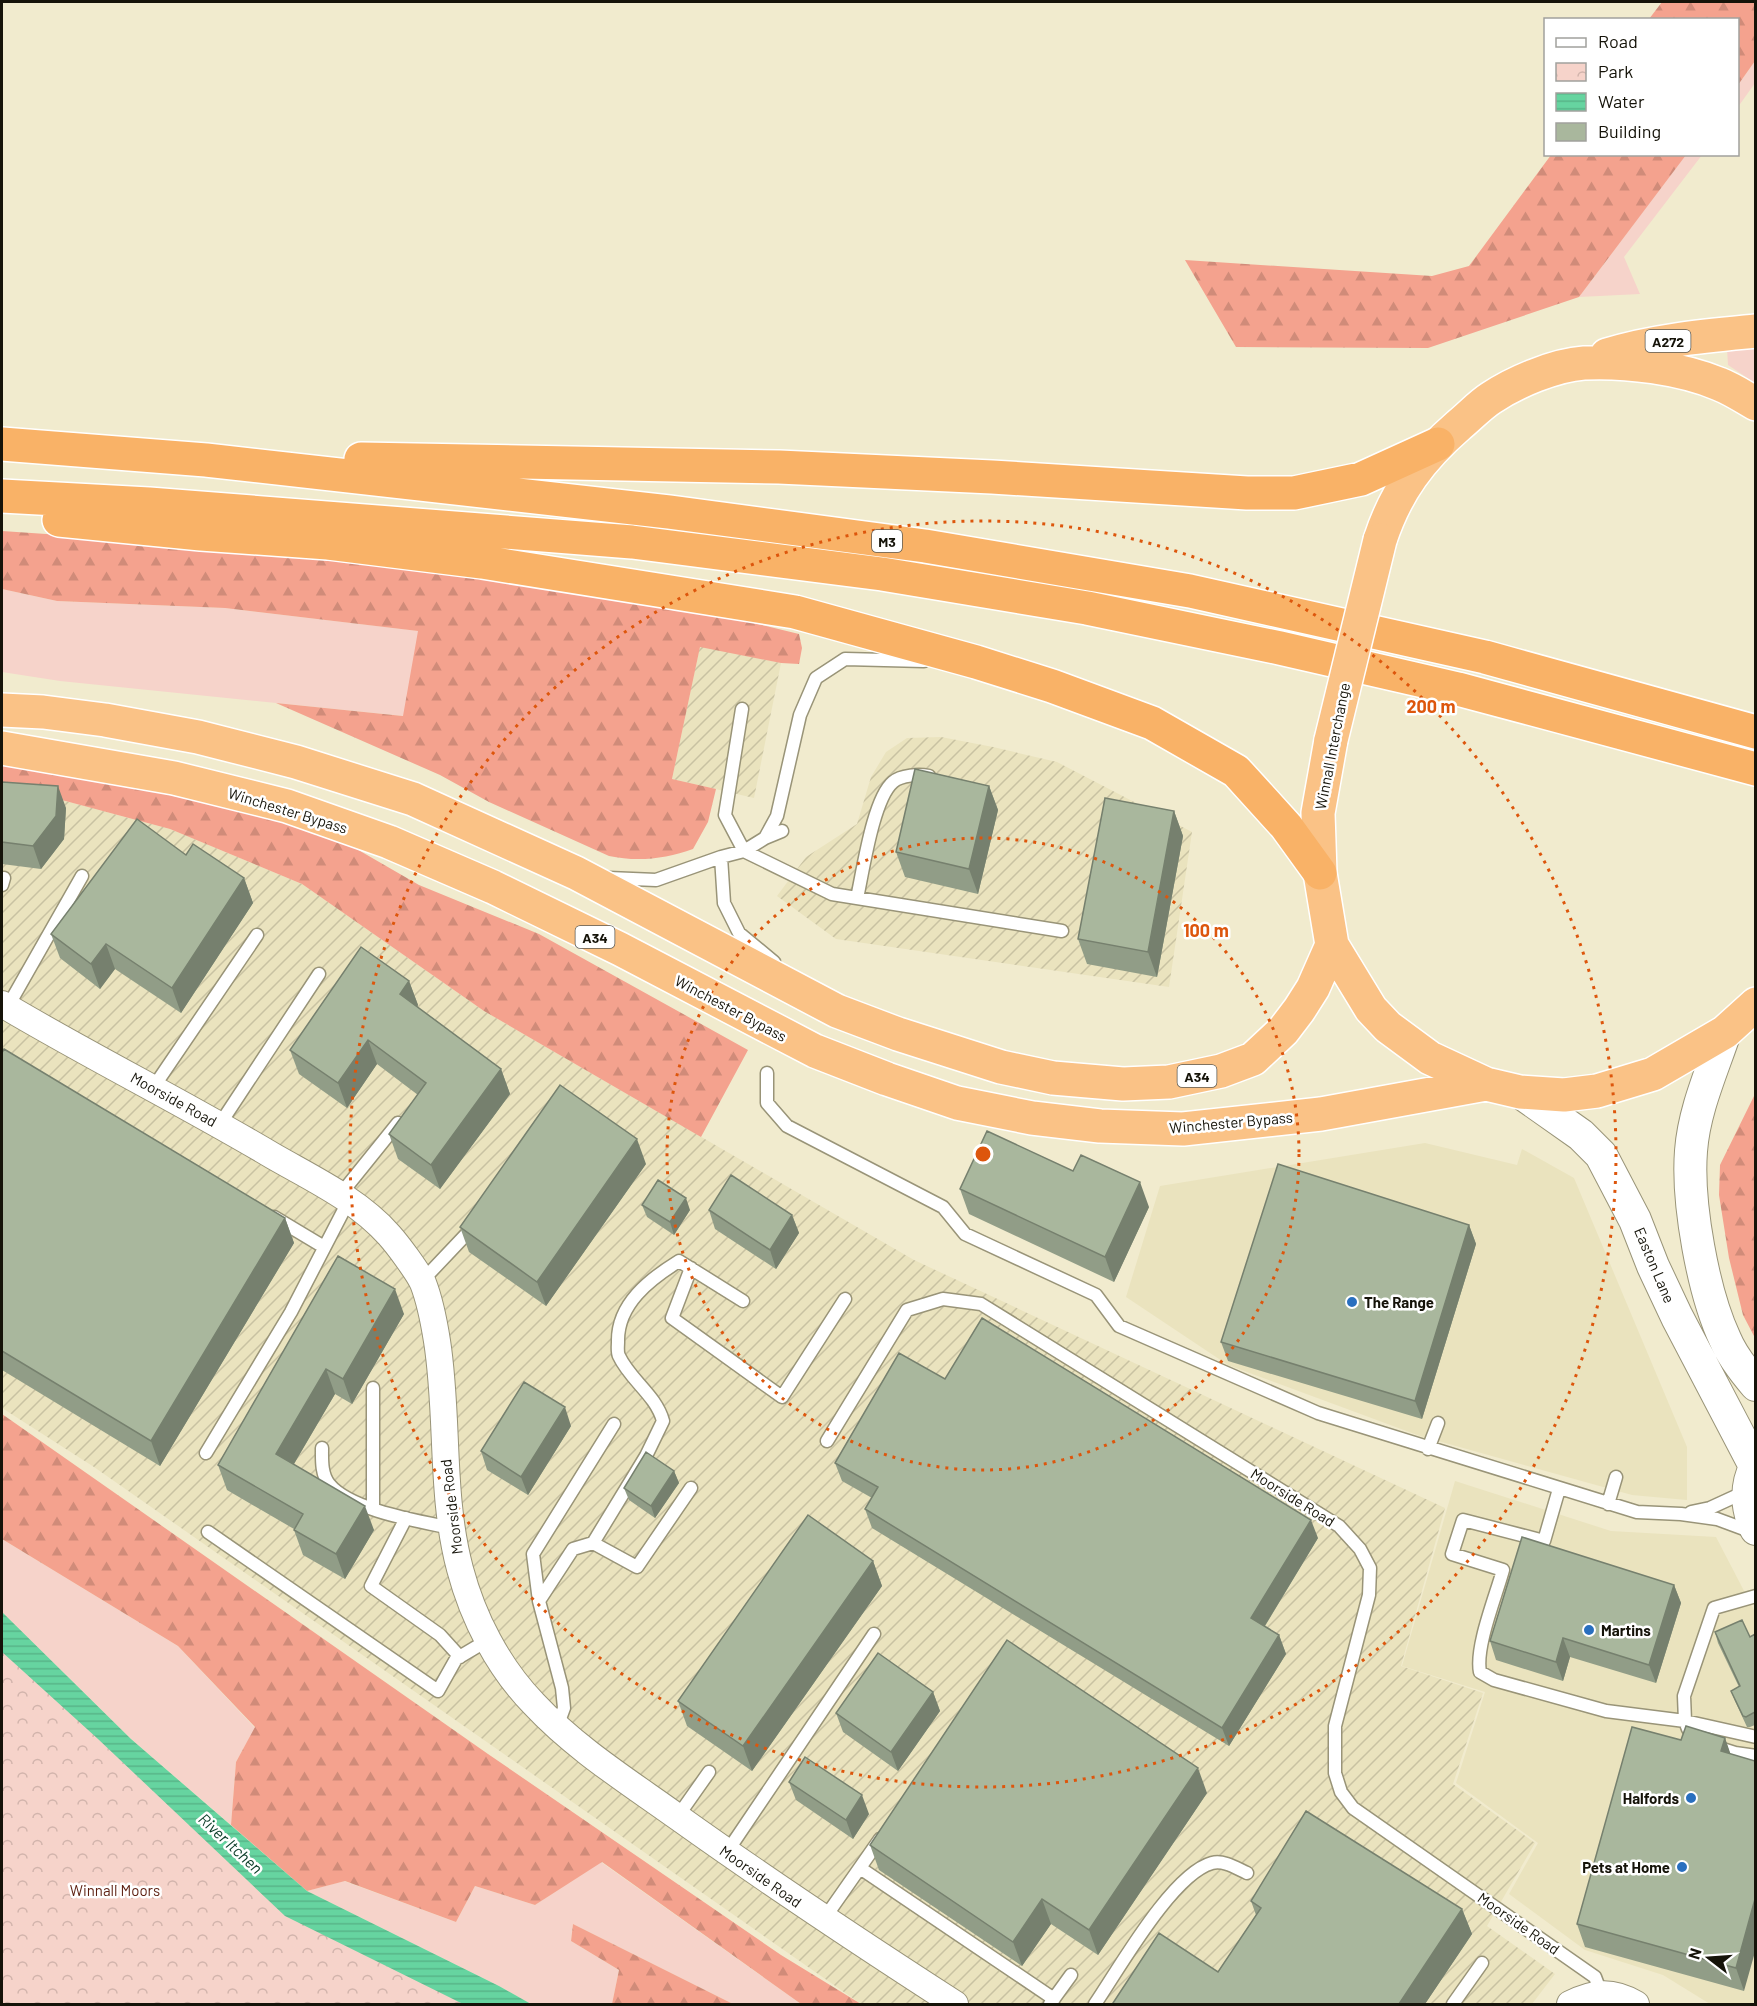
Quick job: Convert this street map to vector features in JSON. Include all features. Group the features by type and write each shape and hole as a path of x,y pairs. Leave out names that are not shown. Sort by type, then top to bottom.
{"highway":[{"name":"A272","path":"1582,363 1636,346 1687,337 1755,331"},
{"name":"Winnall Interchange","path":"1755,404 1719,384 1673,370 1619,363 1582,363 1539,374 1490,398 1438,444 1412,475 1389,511 1330,740 1318,813 1320,873 1332,945 1371,1010 1388,1027 1430,1058 1486,1084 1520,1092 1564,1095 1605,1089 1653,1074 1725,1032 1755,1004"},
{"name":"M3","path":"2,444 206,460 692,515 925,546 1190,591 1485,657 1755,732"},
{"name":"M3","path":"206,460 358,459 779,467 992,477 1247,493 1294,493 1360,480 1438,444"},
{"name":"M3","path":"2,496 149,504 620,541 882,574 1087,608 1280,648 1458,689 1755,768"},
{"path":"2,513 14,516 328,543 482,562 795,612 976,662 1052,686 1152,723 1236,771 1286,826 1320,873"},
{"name":"A34","path":"2,710 43,712 105,720 198,736 296,762 413,799 576,873 837,1011 898,1034 1001,1067 1053,1078 1123,1084 1169,1082 1221,1071 1253,1059 1282,1031 1299,1010 1313,988 1332,945"},
{"name":"Winchester Bypass","path":"2,748 174,778 286,806 389,842 514,897 815,1051 957,1103 1032,1118 1100,1126 1183,1129 1320,1114 1486,1084"}],"street":[{"name":"Moorside Road","path":"3,1010 220,1124 345,1197 389,1234 422,1281 434,1323 441,1370 446,1483 451,1528 459,1567 469,1600 488,1640 525,1694 580,1748 824,1919 955,2004"},
{"path":"1725,1032 1698,1112 1691,1151 1691,1184 1701,1262 1713,1309 1725,1340 1741,1368 1755,1385"},
{"name":"Easton Lane","path":"1520,1092 1581,1135 1601,1155 1635,1220 1653,1266 1752,1474 1748,1513 1755,1531"},
{"path":"1570,2004 1601,1993 1636,2004"}],"lane":[{"path":"765,838 777,816 800,715 816,678 845,659 976,662"},
{"path":"742,709 725,815 744,851 832,894 1062,931"},
{"path":"857,898 875,816 886,788 895,780 906,777 923,775 944,778"},
{"path":"576,873 621,880 656,880 744,851 782,831"},
{"path":"721,857 724,903 739,933 837,1011"},
{"path":"3,1010 82,876"},
{"path":"153,1088 257,935"},
{"path":"220,1124 319,974"},
{"path":"767,1073 767,1103 788,1126 943,1207 965,1234 1096,1295 1119,1326 1318,1413 1428,1449 1637,1512 1681,1514 1717,1519 1755,1531"},
{"path":"207,1454 291,1312 324,1247 345,1197 408,1109"},
{"path":"264,1211 324,1247"},
{"path":"422,1281 485,1212"},
{"path":"539,1601 573,1549 593,1543 646,1456 663,1421 660,1408 640,1386 618,1354 618,1332 626,1307 658,1274 679,1261 744,1301"},
{"path":"691,1268 672,1318 782,1397 845,1299"},
{"name":"Moorside Road","path":"827,1441 908,1310 943,1299 981,1304 1339,1526 1360,1549 1370,1568 1369,1595 1335,1726 1335,1773 1341,1792 1353,1808 1595,1977 1601,1993"},
{"path":"373,1388 373,1508"},
{"path":"1428,1449 1438,1423"},
{"path":"557,1727 564,1708 562,1688 539,1601 533,1554 614,1424"},
{"path":"322,1448 322,1465 327,1482 338,1493 373,1508 451,1528"},
{"path":"1681,1514 1710,1508 1752,1474"},
{"path":"1608,1504 1616,1476"},
{"path":"593,1543 637,1567 691,1488"},
{"path":"1559,1489 1544,1541 1463,1520 1452,1554 1503,1570 1483,1641 1478,1664 1480,1672 1494,1680 1606,1711 1685,1721 1755,1737"},
{"path":"406,1518 371,1586 440,1635 460,1657"},
{"path":"208,1532 438,1690 456,1659 488,1640"},
{"path":"1755,1596 1714,1608 1684,1696 1685,1721 1691,1736 1697,1741 1735,1753 1755,1756"},
{"path":"727,1852 874,1634"},
{"path":"678,1816 709,1772"},
{"path":"824,1919 886,1830"},
{"path":"1095,2004 1164,1901 1193,1872 1213,1862 1226,1863 1247,1873"},
{"path":"860,1868 1051,2002 1071,1975"},
{"path":"1453,2004 1482,1963"}],"shaded area":[{"path":"700,646 781,663 754,798 672,779"},
{"path":"941,737 1057,762 1192,832 1169,987 836,939 777,896 806,857 857,824 871,777 886,752 907,738"},
{"path":"2,784 170,829 302,884 484,1011 914,1260 1445,1508 1401,1666 1483,1693 1453,1784 1535,1843 1487,1926 1555,1974 1532,2004 861,2004 94,1467 2,1408"},
{"path":"1425,1143 1517,1165 1522,1149 1574,1178 1687,1447 1687,1500 1632,1495 1420,1436 1228,1365 1126,1297 1160,1186"},
{"path":"1455,1481 1611,1531 1716,1537 1755,1612 1755,2004 1710,2004 1663,1975 1585,1950 1509,1894 1538,1843 1456,1783 1485,1692 1402,1666"}],"green space":[{"path":"1662,2 1755,2 1755,61 1739,84 1739,18 1650,18"},
{"path":"1755,61 1755,83 1739,106 1739,84"},
{"path":"1550,156 1685,156 1579,297 1428,348 1236,347 1185,260 1432,276 1469,266"},
{"path":"1685,156 1701,156 1624,257 1640,294 1579,297"},
{"path":"1755,344 1755,383 1728,365 1727,348"},
{"path":"2,531 369,556 700,610 799,634 802,648 799,664 781,663 700,647 672,779 716,789 708,822 693,849 651,858 620,858 609,856 489,802 440,775 276,703 403,716 418,631 225,608 57,601 2,589"},
{"path":"2,589 57,601 225,608 419,631 404,716 60,681 2,672"},
{"path":"2,758 322,829 419,885 539,934 748,1050 701,1137 484,1011 302,884 170,829 2,784"},
{"path":"1755,1094 1755,1338 1743,1315 1729,1258 1719,1195 1720,1165"},
{"path":"2,1414 488,1754 781,1955 861,2004 801,2004 602,1862 535,1905 475,1886 456,1922 345,1881 307,1891 231,1825 236,1762 255,1727 178,1646 2,1539"},
{"path":"2,1539 178,1646 255,1728 236,1762 231,1825 131,1739 2,1612"},
{"name":"Winnall Moors","path":"2,1630 291,1898 496,2004 2,2004"},
{"path":"601,1862 801,2004 733,2004 573,1924 571,1941 619,1970 612,2004 531,2004 307,1891 344,1881 456,1922 475,1886 535,1905"},
{"path":"573,1924 733,2004 612,2004 619,1970 571,1941"}],"water":[{"name":"River Itchen","path":"2,1612 131,1739 307,1891 531,2004 463,2004 285,1916 98,1739 2,1652"}],"building":[{"path":"915,769 989,786 969,869 896,852"},
{"path":"2,782 58,786 56,816 33,846 2,842"},
{"path":"1105,798 1174,811 1148,952 1078,939"},
{"path":"137,819 186,855 193,844 244,878 172,988 106,944 91,964 51,934"},
{"path":"361,947 409,981 400,994 501,1069 431,1165 389,1134 426,1083 368,1040 338,1083 290,1050"},
{"path":"4,1049 285,1218 151,1441 2,1351 2,1053"},
{"path":"560,1085 637,1139 537,1282 460,1227"},
{"path":"987,1131 1073,1171 1081,1155 1140,1182 1105,1257 960,1189"},
{"name":"The Range","path":"1278,1164 1469,1225 1415,1401 1221,1342"},
{"path":"731,1175 792,1215 770,1250 709,1210"},
{"path":"658,1180 686,1198 670,1222 642,1205"},
{"path":"338,1256 395,1289 343,1379 326,1369 276,1454 365,1506 336,1554 294,1530 303,1514 218,1465"},
{"path":"982,1318 1311,1520 1251,1618 1279,1635 1222,1728 865,1509 878,1487 835,1463 899,1353 945,1379"},
{"path":"524,1382 565,1407 521,1477 481,1451"},
{"path":"646,1452 674,1471 651,1506 624,1488"},
{"path":"808,1515 873,1561 743,1746 678,1701"},
{"name":"Martins","path":"1522,1537 1674,1585 1649,1665 1563,1638 1556,1662 1490,1641"},
{"path":"1742,1620 1750,1637 1755,1634 1755,1712 1746,1717 1743,1716 1731,1691 1740,1686 1715,1632"},
{"path":"1007,1640 1198,1768 1089,1930 1042,1899 1013,1942 870,1845"},
{"path":"878,1653 933,1692 891,1752 836,1713"},
{"path":"1686,1726 1725,1738 1721,1751 1755,1761 1755,1899 1736,1968 1577,1924 1632,1727 1681,1740"},
{"path":"805,1757 862,1795 846,1820 789,1782"},
{"path":"1306,1811 1462,1909 1399,2004 1113,2003 1159,1933 1218,1972 1261,1908 1251,1901"}],"place":[{"name":"The Range","path":"1352,1302"},
{"name":"Martins","path":"1589,1630"},
{"name":"Halfords","path":"1691,1798"},
{"name":"Pets at Home","path":"1682,1867"}]}
